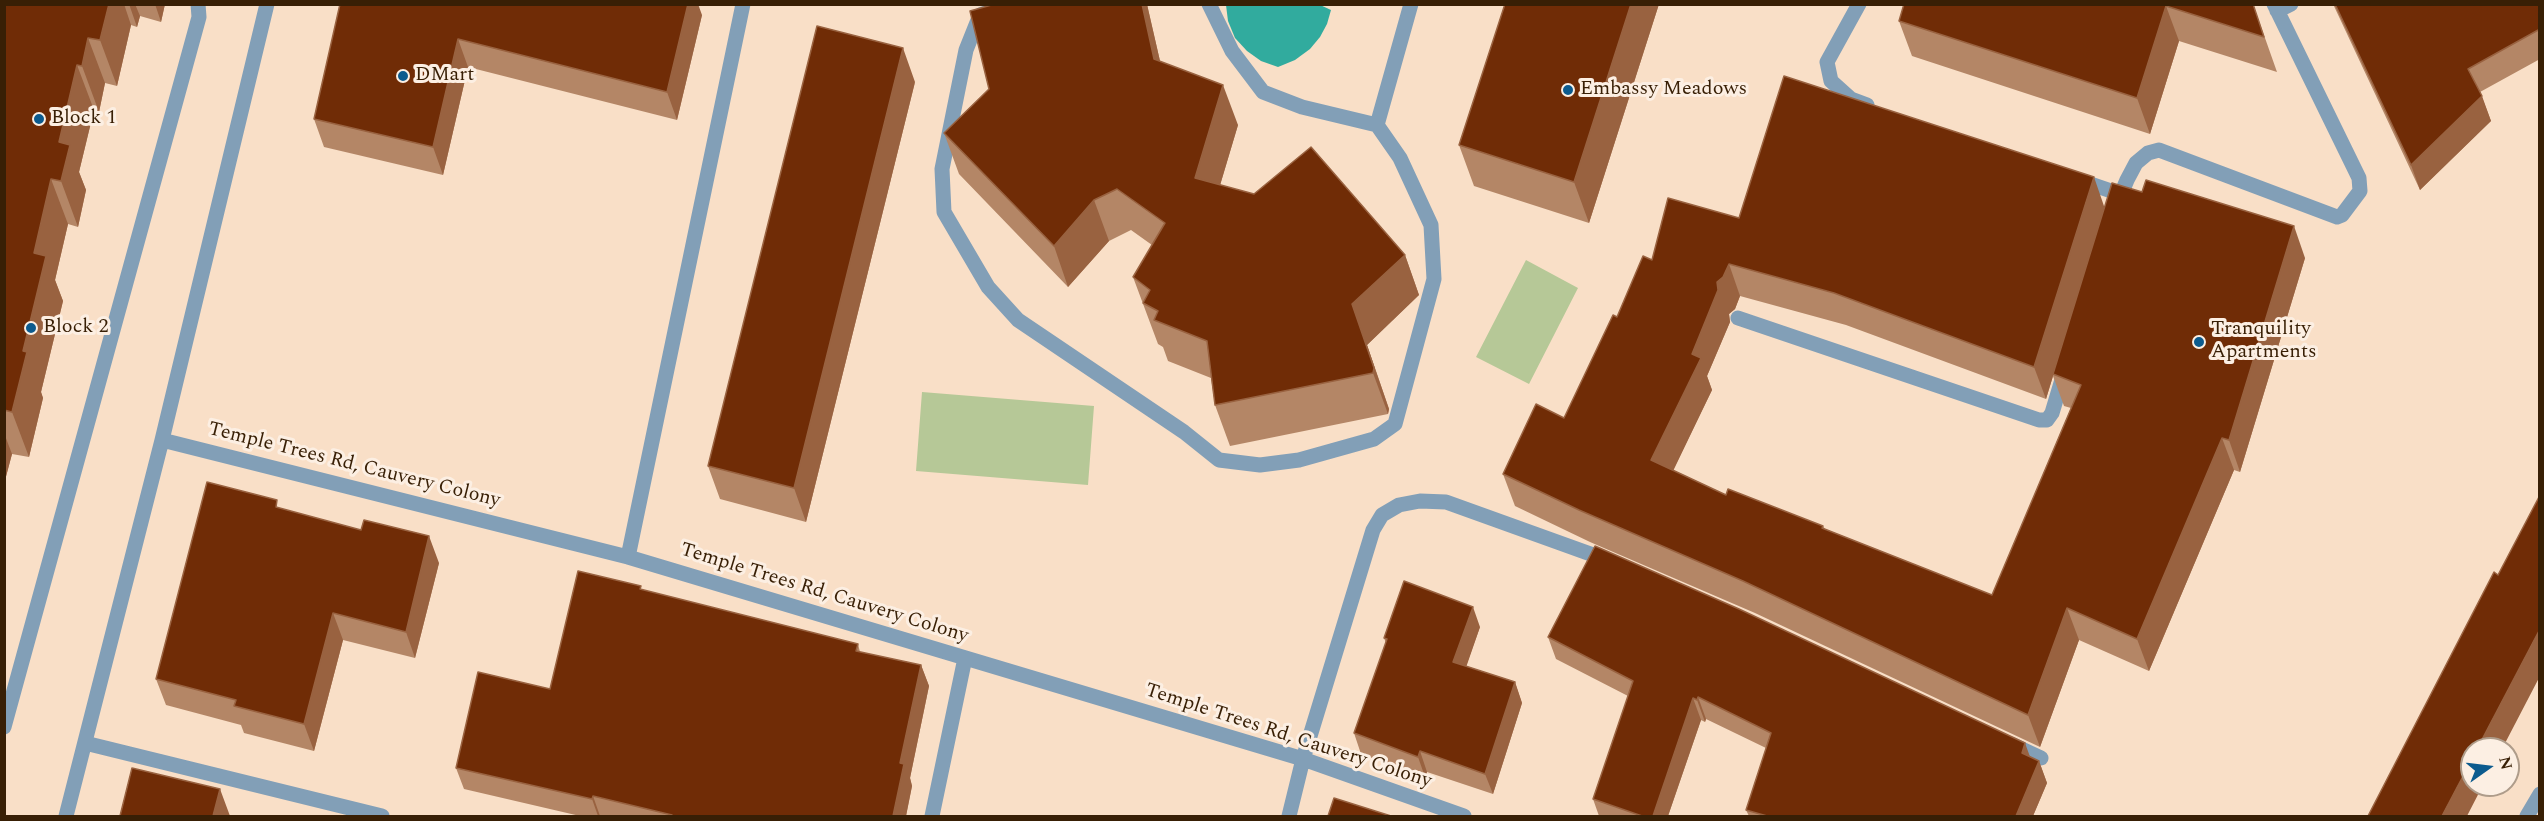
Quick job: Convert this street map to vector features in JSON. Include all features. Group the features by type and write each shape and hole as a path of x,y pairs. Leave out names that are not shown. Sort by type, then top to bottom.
{"street":[{"path":"4,727 193,40 199,17 198,4"},
{"path":"66,816 162,440 267,4"},
{"path":"628,557 744,4"},
{"path":"1011,4 980,15 966,50 942,169 944,212 988,287 1018,320 1184,432 1219,460 1260,465 1299,460 1374,439 1395,423 1434,279 1431,225 1400,158 1377,125 1302,107 1263,92 1232,51 1209,4"},
{"path":"1377,125 1411,4"},
{"path":"1859,4 1827,62 1831,81 1851,99 1884,110"},
{"path":"2114,216 2120,194 2136,164 2148,153 2159,150 2337,217 2342,216 2360,191 2359,178 2281,7"},
{"path":"2069,176 2120,194"},
{"path":"1738,318 2043,420 2046,420 2052,413 2069,359"},
{"name":"Temple Trees Rd, Cauvery Colony","path":"162,440 628,557 1303,759 1464,816"},
{"path":"1289,816 1303,759 1373,530 1382,515 1399,505 1420,501 1446,502 1585,550 1626,568"},
{"path":"932,816 965,658"},
{"path":"1998,738 2041,758"},
{"path":"85,742 382,816"},
{"path":"2527,816 2540,794"}],"green space":[{"path":"1526,260 1578,288 1529,384 1476,357"},
{"path":"922,392 1094,406 1088,485 916,471"}],"water":[{"path":"1318,4 1331,10 1320,37 1310,49 1295,60 1278,67 1261,61 1235,38 1228,21 1226,5"}],"building":[{"name":"Block 1","path":"4,4 109,4 100,40 88,38 82,66 77,65 59,142 70,145 61,181 51,179 34,253 46,256 23,351 27,352 12,412 4,410"},
{"path":"340,4 688,4 667,92 458,39 433,147 314,119"},
{"path":"995,4 1142,4 1154,59 1223,85 1195,178 1254,194 1311,147 1405,255 1352,304 1374,368 1373,373 1215,405 1207,341 1154,320 1158,311 1143,303 1150,290 1133,277 1165,223 1117,189 1094,200 1054,246 944,133 989,89 970,11"},
{"name":"Embassy Meadows","path":"1505,4 1631,4 1574,182 1459,145"},
{"path":"1904,4 2253,4 2264,37 2166,6 2137,98 1899,21"},
{"path":"2335,4 2540,4 2540,29 2468,69 2482,96 2411,165"},
{"path":"817,26 903,48 794,488 708,466"},
{"path":"1784,76 2094,177 2034,367 1834,293 1729,264 1723,277 1717,282 1718,290 1692,354 1701,358 1651,460 1726,495 1728,489 1992,595 2081,385 2053,374 2112,183 2142,192 2146,180 2294,226 2229,440 2222,438 2137,639 2067,608 2028,715 1743,581 1579,510 1503,474 1536,404 1564,418 1613,315 1617,317 1643,256 1652,260 1668,198 1739,218"},
{"path":"207,482 277,500 276,507 361,530 364,520 429,536 406,632 333,613 304,724 234,706 236,700 156,679"},
{"path":"2540,495 2540,629 2483,737 2460,737 2460,782 2442,816 2368,816 2494,572 2498,575"},
{"path":"1595,546 1739,609 2025,743 2022,753 2039,761 2016,816 1767,816 1746,810 1771,733 1698,697 1697,700 1693,698 1653,816 1642,816 1593,799 1633,681 1548,637"},
{"path":"578,571 858,644 856,651 921,665 900,763 904,764 893,816 672,816 593,796 592,799 456,768 478,672 550,689"},
{"path":"1404,581 1473,607 1453,662 1515,682 1485,774 1420,751 1418,757 1354,733 1387,639 1384,638"},
{"path":"132,768 220,789 213,816 120,816"},
{"path":"1334,798 1391,816 1328,816"}],"place":[{"name":"DMart","path":"403,76"},
{"name":"Embassy Meadows","path":"1568,90"},
{"name":"Block 1","path":"39,119"},
{"name":"Block 2","path":"31,328"},
{"name":"Tranquility Apartments","path":"2199,342"}]}
